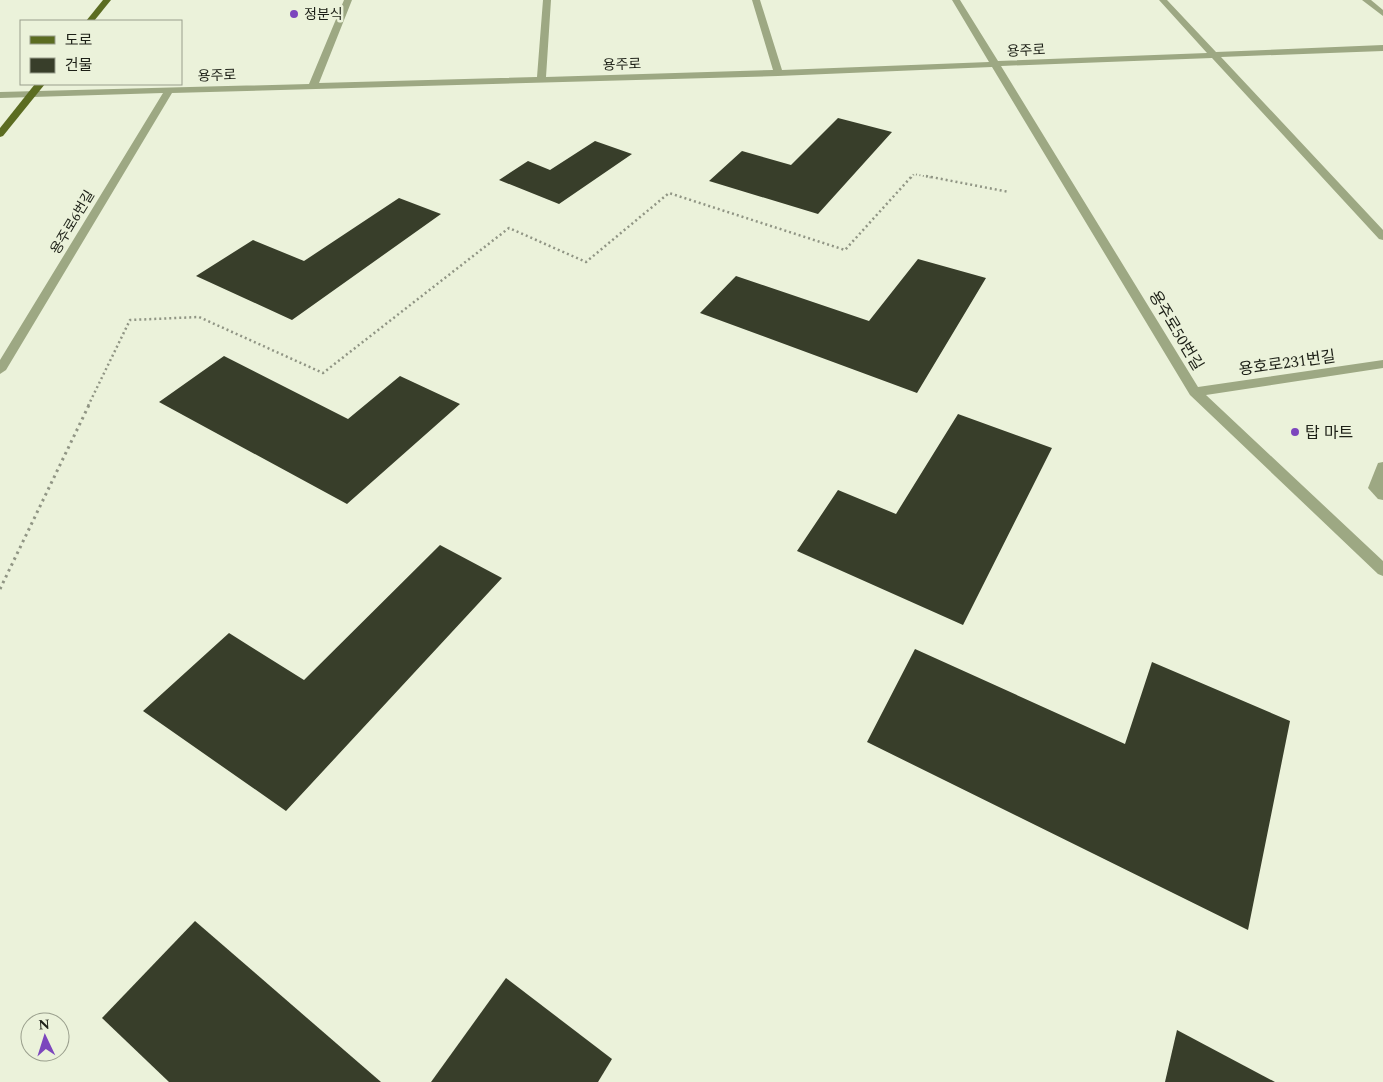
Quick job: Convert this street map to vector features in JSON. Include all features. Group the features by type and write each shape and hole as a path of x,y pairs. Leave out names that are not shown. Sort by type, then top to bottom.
{"main road":[{"path":"91,20 108,0"},
{"path":"0,134 39,85"}],"street":[{"path":"314,86 348,0"},
{"path":"541,80 548,0"},
{"path":"756,0 778,73"},
{"name":"용주로50번길","path":"956,0 1195,392 1383,570"},
{"path":"1163,0 1383,237"},
{"path":"1366,0 1383,14"},
{"name":"용주로","path":"0,96 778,73 1383,48"},
{"name":"용주로6번길","path":"0,370 169,90"},
{"name":"용호로231번길","path":"1195,392 1383,364"},
{"path":"1383,467 1375,488 1383,495"}],"path":[{"path":"0,589 130,320 199,317 324,373 509,228 586,262 669,193 845,250 914,174 1009,192"}],"building":[{"path":"838,118 892,132 818,214 709,181 742,151 791,165"},
{"path":"595,141 632,154 559,204 499,180 528,161 550,170"},
{"path":"399,198 441,214 292,320 196,276 253,240 304,261"},
{"path":"918,259 986,278 917,393 700,313 736,276 869,321"},
{"path":"224,356 348,419 400,376 460,404 347,504 159,402"},
{"path":"958,414 1052,448 963,625 797,551 838,490 896,514"},
{"path":"440,545 502,578 286,811 143,711 229,633 304,680"},
{"path":"915,649 1125,744 1152,662 1290,721 1248,930 867,742"},
{"path":"195,921 381,1082 169,1082 102,1018"},
{"path":"506,978 612,1059 598,1082 431,1082"},
{"path":"1177,1030 1275,1082 1165,1082"}],"place":[{"name":"정분식","path":"294,14"},
{"name":"탑 마트","path":"1295,432"}]}
